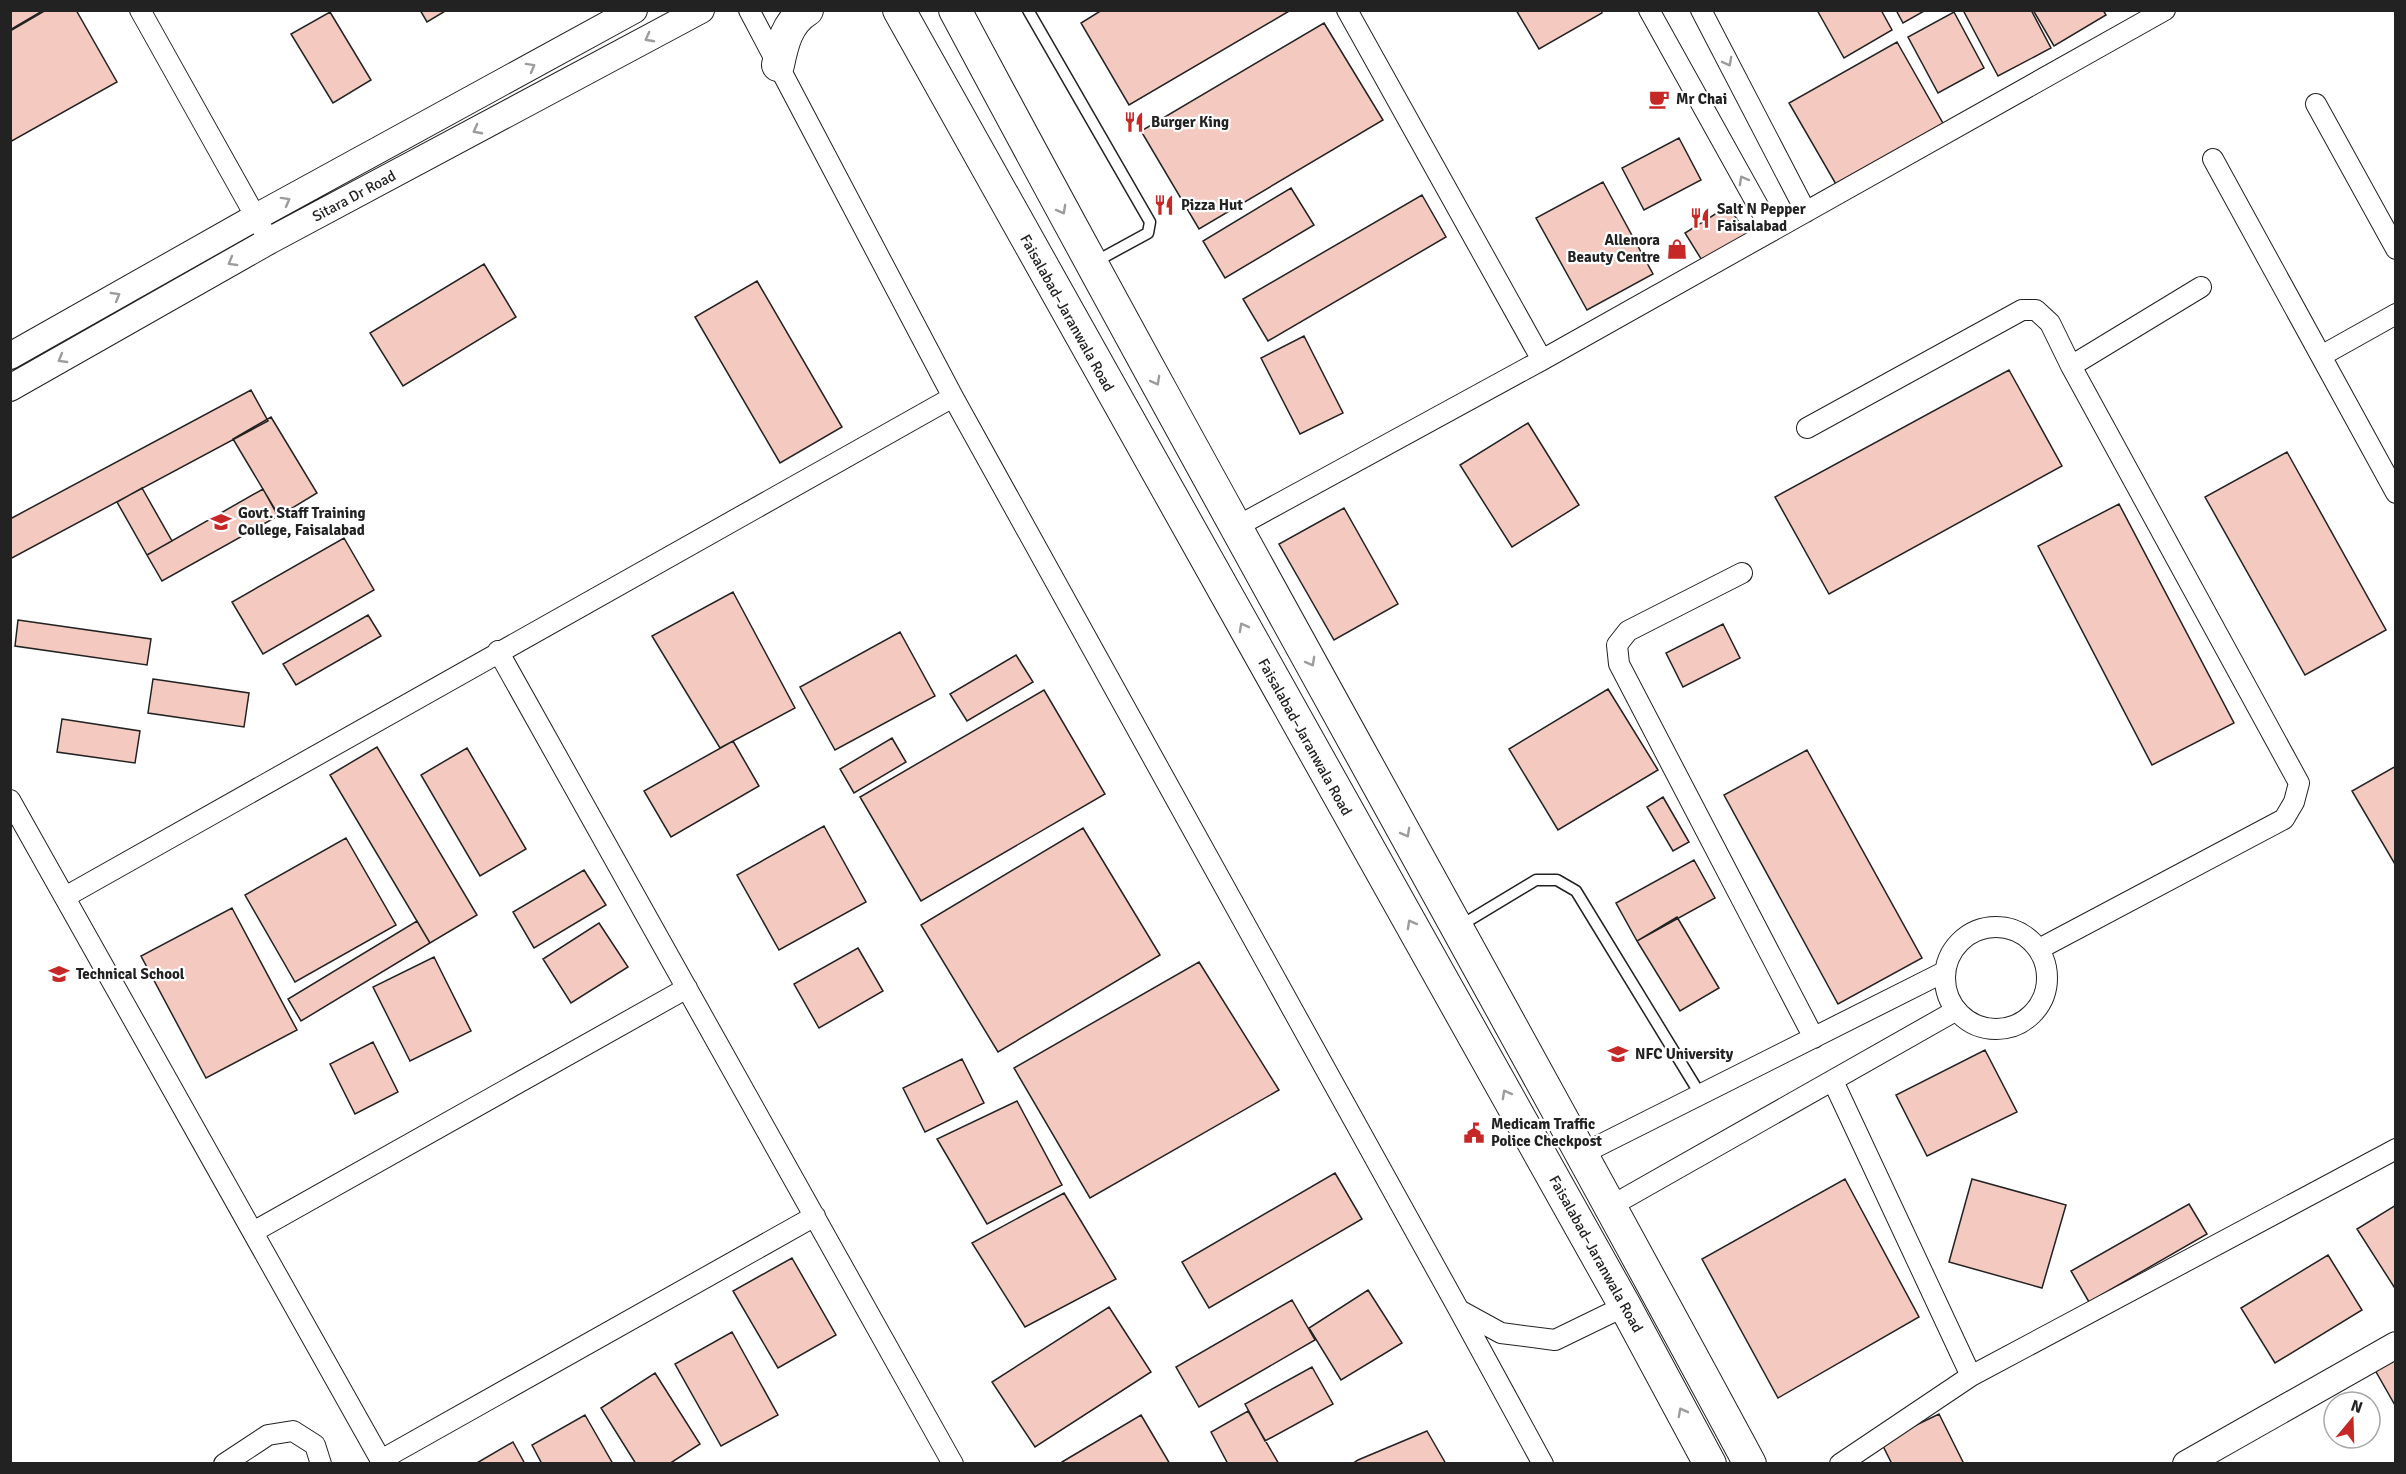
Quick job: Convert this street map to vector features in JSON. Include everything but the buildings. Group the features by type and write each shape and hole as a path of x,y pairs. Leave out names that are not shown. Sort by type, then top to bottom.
{"main road":[{"path":"778,65 782,45 790,27 807,10"},
{"path":"933,10 986,102 1047,182"},
{"path":"955,10 1236,527 1611,1206 1750,1464"},
{"name":"Faisalabad–Jaranwala Road","path":"895,13 1625,1306 1710,1464"}],"street":[{"path":"140,10 269,241"},
{"name":"Sitara Dr Road","path":"10,356 256,217 634,10"},
{"name":"Sitara Dr Road","path":"10,388 269,241 701,10"},
{"path":"748,10 953,397 1543,1464"},
{"path":"1347,10 1542,360"},
{"path":"1650,10 1772,231"},
{"path":"1701,10 1806,212"},
{"path":"1236,527 1542,360 2165,10"},
{"path":"2316,104 2396,249"},
{"path":"2213,159 2396,493"},
{"path":"2072,366 2200,287"},
{"path":"1807,428 2022,310 2036,310 2050,324 2299,783 2294,802 2284,819 2039,949"},
{"path":"2321,356 2396,315"},
{"path":"65,897 498,651 953,397"},
{"path":"1742,573 1628,631 1617,645 1619,664 1814,1038"},
{"path":"498,651 953,1464"},
{"path":"10,800 382,1462 815,1216"},
{"path":"1995,926 2020,932 2039,949 2048,974 2043,1000 2027,1020 2002,1030 1976,1026 1955,1011 1946,993 1944,972 1952,949 1971,932 1995,926"},
{"path":"1582,1154 1944,972"},
{"path":"253,1232 687,988"},
{"path":"1611,1206 1955,1011"},
{"path":"1833,1081 1971,1376"},
{"path":"1840,1464 1971,1376 2396,1149"},
{"path":"1459,1310 1501,1333 1555,1340 1625,1306"},
{"path":"2186,1464 2396,1345"},
{"path":"224,1464 268,1435 293,1431 315,1446 321,1464"}],"lane":[{"path":"1028,10 1150,222 1148,233 1092,264"},
{"path":"1458,927 1536,880 1557,880 1576,891 1700,1095"}],"place":[{"name":"Mr Chai","path":"1659,99"},
{"name":"Burger King","path":"1134,122"},
{"name":"Pizza Hut","path":"1164,205"},
{"name":"Salt N Pepper Faisalabad","path":"1700,218"},
{"name":"Allenora Beauty Centre","path":"1677,249"},
{"name":"Govt. Staff Training College, Faisalabad","path":"221,522"},
{"name":"Technical School","path":"59,974"},
{"name":"NFC University","path":"1618,1054"},
{"name":"Medicam Traffic Police Checkpost","path":"1474,1133"}]}
